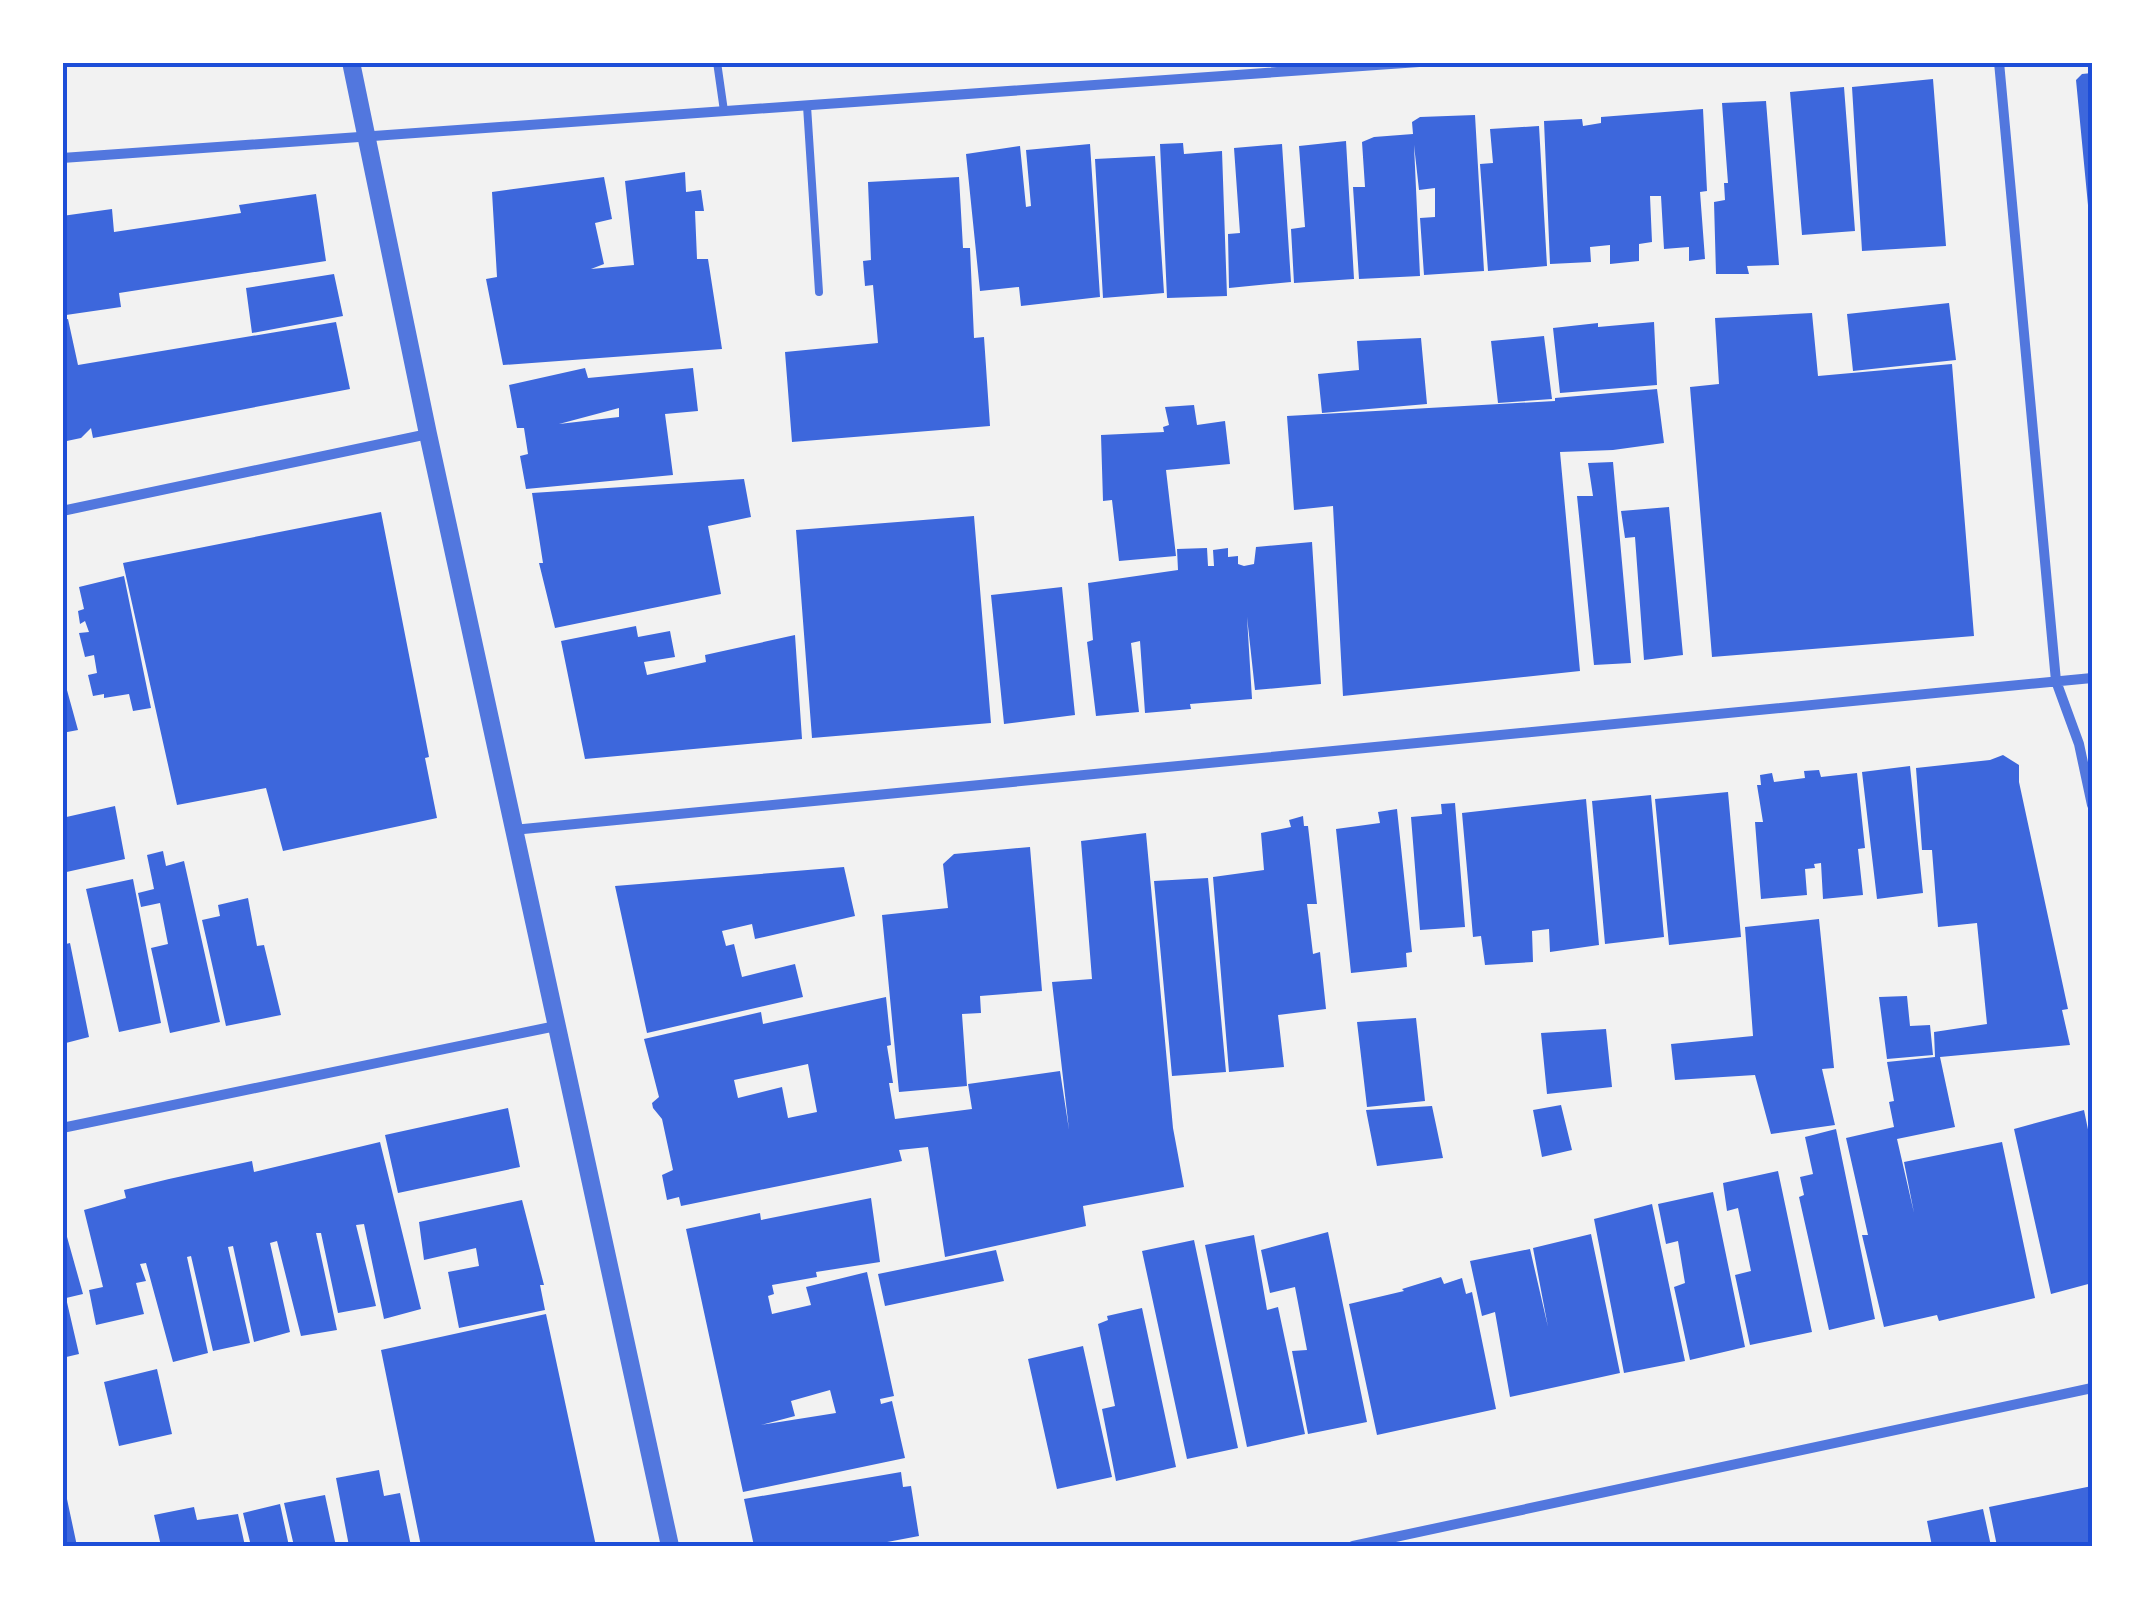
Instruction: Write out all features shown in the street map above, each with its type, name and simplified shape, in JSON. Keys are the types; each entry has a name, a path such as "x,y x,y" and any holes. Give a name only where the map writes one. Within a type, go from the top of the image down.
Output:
{"street":[{"path":"351,62 513,830 670,1546"},
{"path":"62,158 1419,62"},
{"path":"1998,62 2056,681 2079,744 2092,805"},
{"path":"62,511 428,434"},
{"path":"513,830 2092,678"},
{"path":"62,1128 556,1026"},
{"path":"1353,1546 2092,1388"}],"lane":[{"path":"717,62 724,111"},
{"path":"807,106 818,292"}],"building":[{"path":"2092,73 2090,226 2076,80 2082,74"},
{"path":"1933,79 1946,246 1862,251 1852,87"},
{"path":"1844,87 1855,231 1802,235 1790,92"},
{"path":"1766,101 1779,265 1747,266 1749,274 1716,274 1714,202 1725,200 1724,183 1728,183 1722,103"},
{"path":"1703,109 1707,191 1700,192 1705,259 1689,261 1689,247 1664,249 1661,196 1650,196 1652,242 1639,244 1639,261 1610,264 1610,245 1590,247 1591,262 1550,264 1544,121 1582,119 1583,126 1601,123 1601,117"},
{"path":"1475,115 1484,271 1424,275 1420,218 1435,217 1435,188 1419,190 1414,145 1420,276 1359,279 1353,187 1365,187 1362,142 1374,137 1413,134 1412,122 1420,117"},
{"path":"1539,126 1547,266 1488,271 1480,164 1493,163 1490,129"},
{"path":"1346,141 1354,279 1294,283 1291,229 1305,227 1299,146"},
{"path":"1183,143 1184,154 1222,151 1227,296 1167,298 1160,144"},
{"path":"1090,144 1100,297 1021,306 1019,287 980,291 966,154 1020,146 1026,207 1031,206 1026,150"},
{"path":"1282,144 1291,282 1229,288 1228,234 1240,233 1234,148"},
{"path":"1155,156 1164,293 1103,298 1095,159"},
{"path":"685,172 686,192 701,190 704,211 695,211 697,259 708,259 722,349 503,365 486,279 497,277 492,192 604,177 612,219 595,223 604,264 591,269 634,265 625,181"},
{"path":"959,177 963,248 970,248 974,338 984,337 990,426 792,442 785,352 878,343 873,285 865,286 863,261 871,260 868,182"},
{"path":"316,194 326,261 119,293 121,307 66,315 62,216 112,209 114,232 241,213 239,205"},
{"path":"334,274 343,316 252,333 246,288"},
{"path":"1949,303 1956,360 1853,371 1847,314"},
{"path":"1812,313 1818,376 1952,364 1974,636 1712,657 1690,387 1719,384 1715,318"},
{"path":"68,319 78,365 336,322 350,389 93,438 91,428 81,438 62,442 62,320"},
{"path":"1654,322 1657,385 1560,393 1553,328"},
{"path":"1544,336 1552,399 1498,403 1491,341"},
{"path":"1421,338 1427,404 1322,413 1318,374 1359,370 1357,341"},
{"path":"585,368 588,378 693,368 698,411 665,414 673,475 526,489 520,456 528,454 524,428 517,428 509,385","holes":["619,408 619,417 559,424"]},
{"path":"1657,389 1664,443 1560,452 1580,671 1343,696 1333,506 1294,510 1287,416 1555,401"},
{"path":"1194,405 1197,425 1225,421 1230,464 1166,470 1176,556 1119,561 1112,500 1103,501 1101,435 1164,432 1163,427 1169,425 1165,407"},
{"path":"1613,462 1631,663 1594,665 1577,496 1593,496 1588,463"},
{"path":"744,479 751,517 708,526 721,594 555,628 539,563 543,563 532,493"},
{"path":"1669,507 1683,655 1644,660 1635,537 1625,538 1621,511"},
{"path":"381,512 429,757 425,758 437,818 283,851 266,788 177,805 123,563"},
{"path":"974,516 991,723 812,738 796,530"},
{"path":"1312,542 1321,684 1255,690 1247,617 1252,699 1190,704 1191,709 1145,713 1140,641 1131,643 1139,712 1096,716 1087,642 1093,640 1088,583 1178,570 1177,549 1207,548 1208,566 1214,566 1213,550 1228,548 1228,557 1238,556 1238,564 1244,566 1254,564 1256,547"},
{"path":"124,576 151,708 133,711 129,694 93,696 88,675 97,673 94,655 85,657 79,633 89,632 85,621 80,624 78,611 84,609 79,587"},
{"path":"1062,587 1075,715 1004,724 991,595"},
{"path":"636,626 638,637 670,631 675,657 644,662 647,675 706,662 705,655 795,635 802,739 585,759 561,641"},
{"path":"62,672 78,730 62,733"},
{"path":"2003,755 2019,765 2019,782 2068,1009 2062,1010 2070,1045 1940,1057 1955,1127 1897,1139 1914,1213 1904,1162 2002,1142 2035,1298 1939,1321 1937,1315 1884,1327 1862,1235 1868,1235 1846,1138 1894,1127 1887,1062 1935,1057 1934,1032 1987,1024 1977,923 1938,927 1932,850 1922,850 1916,768 1990,760"},
{"path":"1910,766 1923,893 1877,899 1862,772"},
{"path":"1819,770 1821,777 1857,773 1865,848 1858,849 1863,895 1823,899 1821,863 1805,869 1807,895 1761,899 1755,822 1763,822 1757,785 1761,785 1760,775 1772,773 1774,782 1805,778 1804,771"},
{"path":"1728,792 1741,937 1669,945 1655,799"},
{"path":"1651,795 1664,937 1605,944 1592,801"},
{"path":"1586,799 1599,945 1550,952 1549,929 1532,931 1533,962 1485,965 1481,936 1473,937 1462,813"},
{"path":"1455,803 1465,927 1420,930 1411,817 1442,814 1441,804"},
{"path":"115,806 125,859 62,873 62,818"},
{"path":"1397,809 1412,952 1406,953 1407,967 1351,973 1336,829 1380,823 1378,812"},
{"path":"1303,816 1304,826 1308,826 1317,904 1307,904 1313,954 1320,952 1326,1009 1278,1015 1284,1067 1229,1072 1213,877 1264,870 1261,833 1291,827 1289,820"},
{"path":"1146,833 1173,1128 1184,1187 1083,1206 1086,1226 945,1257 928,1147 899,1150 902,1161 681,1206 679,1197 667,1200 662,1175 673,1170 662,1119 653,1108 652,1103 659,1097 644,1039 761,1012 763,1024 886,997 893,1083 889,1083 895,1119 972,1109 968,1084 1060,1071 1069,1130 1052,982 1092,979 1081,841","holes":["808,1064 817,1112 788,1118 782,1087 738,1098 734,1080"]},
{"path":"1030,847 1042,991 980,996 981,1013 962,1014 967,1086 899,1092 882,915 948,908 943,864 954,854"},
{"path":"163,851 166,866 184,861 220,1022 170,1033 151,948 168,944 160,903 141,907 138,893 154,889 147,855"},
{"path":"844,867 855,916 755,939 752,924 722,931 726,946 734,944 742,977 795,964 803,997 647,1033 615,886"},
{"path":"1208,878 1226,1072 1172,1076 1154,881"},
{"path":"133,879 161,1023 119,1032 86,889"},
{"path":"248,898 257,946 264,945 281,1015 226,1026 202,920 220,916 218,905"},
{"path":"1819,919 1834,1068 1822,1069 1835,1125 1771,1134 1755,1075 1675,1080 1671,1044 1753,1036 1745,927"},
{"path":"70,943 89,1037 62,1044 62,945"},
{"path":"1907,996 1910,1026 1930,1025 1933,1055 1887,1059 1879,997"},
{"path":"1416,1018 1425,1101 1367,1107 1357,1022"},
{"path":"1606,1029 1612,1087 1547,1094 1541,1033"},
{"path":"1561,1105 1572,1150 1542,1157 1533,1110"},
{"path":"1432,1106 1443,1158 1377,1166 1366,1110"},
{"path":"508,1108 520,1167 398,1193 385,1135"},
{"path":"2084,1110 2092,1149 2092,1283 2051,1294 2014,1129"},
{"path":"1836,1129 1875,1319 1829,1330 1799,1197 1804,1195 1800,1177 1813,1174 1805,1137"},
{"path":"380,1142 421,1309 384,1319 364,1224 356,1225 376,1306 338,1313 321,1233 316,1233 337,1330 301,1336 277,1241 270,1243 290,1332 254,1342 233,1246 228,1247 250,1343 213,1351 191,1256 187,1257 208,1353 173,1362 146,1263 140,1264 146,1281 136,1283 144,1314 96,1325 89,1290 103,1287 84,1210 126,1198 124,1190 169,1179 252,1161 254,1172"},
{"path":"1778,1171 1812,1332 1750,1345 1735,1275 1751,1271 1738,1208 1727,1211 1723,1183"},
{"path":"1713,1192 1745,1347 1690,1360 1674,1287 1685,1283 1678,1241 1666,1244 1658,1204"},
{"path":"871,1198 880,1262 816,1272 817,1277 772,1285 774,1294 768,1296 772,1314 811,1305 806,1287 867,1272 894,1396 880,1399 881,1404 892,1401 905,1458 743,1492 686,1229 760,1213 761,1220","holes":["830,1390 836,1413 761,1425 795,1416 791,1401"]},
{"path":"522,1200 544,1285 540,1285 545,1310 459,1328 448,1272 479,1266 476,1248 424,1260 419,1222"},
{"path":"1652,1204 1685,1361 1624,1373 1594,1219"},
{"path":"62,1219 83,1294 66,1298 79,1354 62,1358"},
{"path":"1328,1232 1367,1422 1308,1434 1292,1351 1307,1350 1295,1287 1270,1293 1261,1250"},
{"path":"1591,1234 1620,1373 1510,1397 1495,1312 1482,1316 1470,1261 1530,1249 1548,1327 1533,1248"},
{"path":"1254,1235 1267,1310 1278,1307 1305,1434 1247,1447 1205,1245"},
{"path":"1194,1240 1238,1448 1187,1459 1142,1251"},
{"path":"996,1250 1004,1281 885,1306 878,1274"},
{"path":"1441,1277 1444,1284 1462,1278 1466,1294 1472,1292 1496,1409 1377,1435 1349,1304 1404,1291"},
{"path":"1142,1308 1176,1467 1116,1481 1102,1409 1115,1406 1098,1324 1108,1320 1107,1316"},
{"path":"546,1314 596,1546 421,1546 381,1350"},
{"path":"1083,1346 1112,1477 1057,1489 1028,1359"},
{"path":"157,1369 172,1434 119,1446 104,1382"},
{"path":"379,1470 384,1496 400,1493 411,1546 349,1546 336,1478"},
{"path":"901,1472 903,1487 911,1486 919,1536 866,1546 754,1546 744,1499"},
{"path":"64,1485 77,1546 62,1546"},
{"path":"2092,1486 2092,1546 1997,1546 1989,1507"},
{"path":"325,1495 336,1546 294,1546 284,1503"},
{"path":"280,1504 289,1546 251,1546 243,1513"},
{"path":"194,1507 197,1520 238,1514 245,1546 161,1546 154,1515"},
{"path":"1983,1509 1991,1546 1932,1546 1927,1521"}]}
